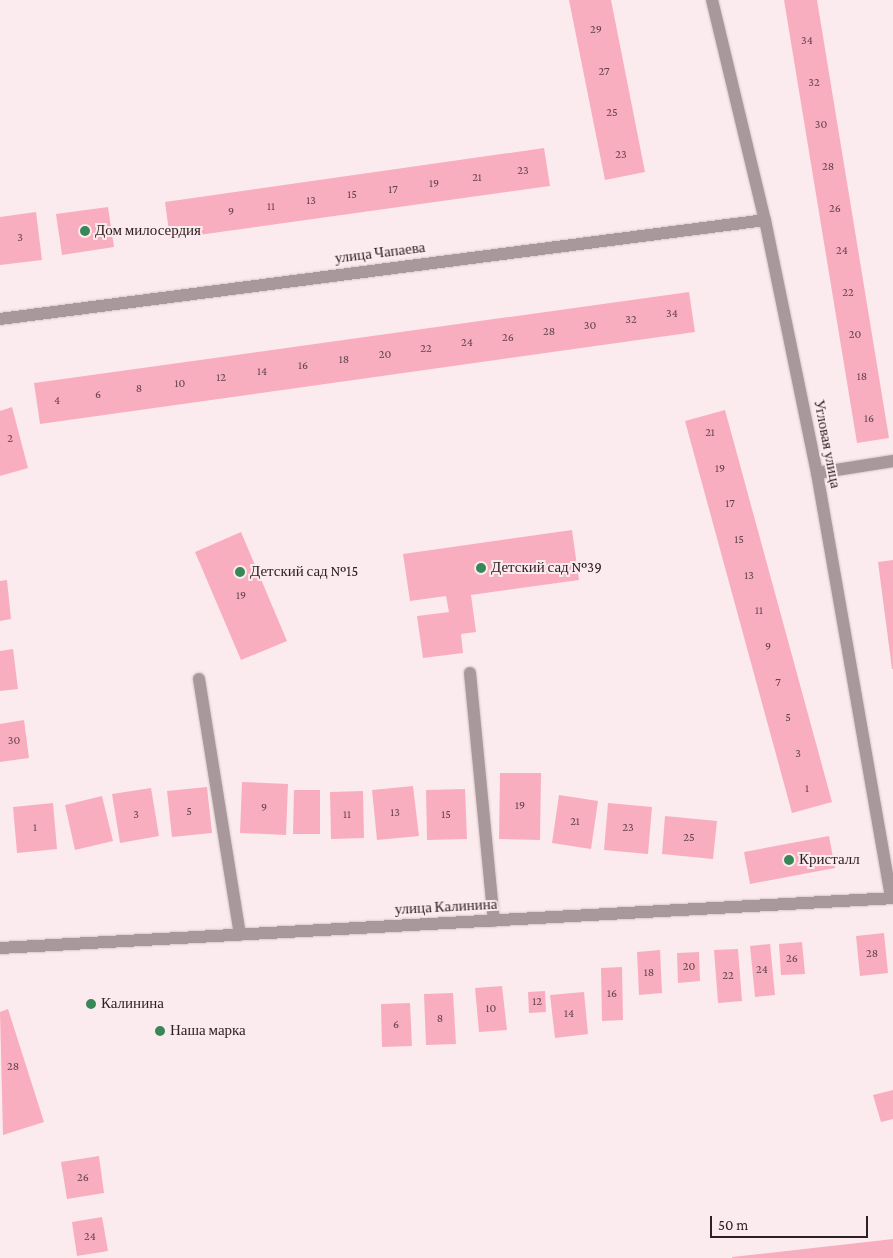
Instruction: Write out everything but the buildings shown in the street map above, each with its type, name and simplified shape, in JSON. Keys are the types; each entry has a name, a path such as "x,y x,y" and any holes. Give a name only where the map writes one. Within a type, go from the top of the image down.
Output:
{"street":[{"name":"Угловая улица","path":"712,0 764,220 817,473 892,898"},
{"name":"улица Чапаева","path":"0,319 764,220"},
{"path":"817,473 893,461"},
{"path":"470,673 494,921"},
{"path":"200,679 240,935"},
{"name":"улица Калинина","path":"0,948 892,898"}],"place":[{"name":"Дом милосердия","path":"85,231"},
{"name":"Детский сад №39","path":"481,568"},
{"name":"Детский сад №15","path":"240,572"},
{"name":"Кристалл","path":"789,860"},
{"name":"Калинина","path":"91,1004"},
{"name":"Наша марка","path":"160,1031"}]}
